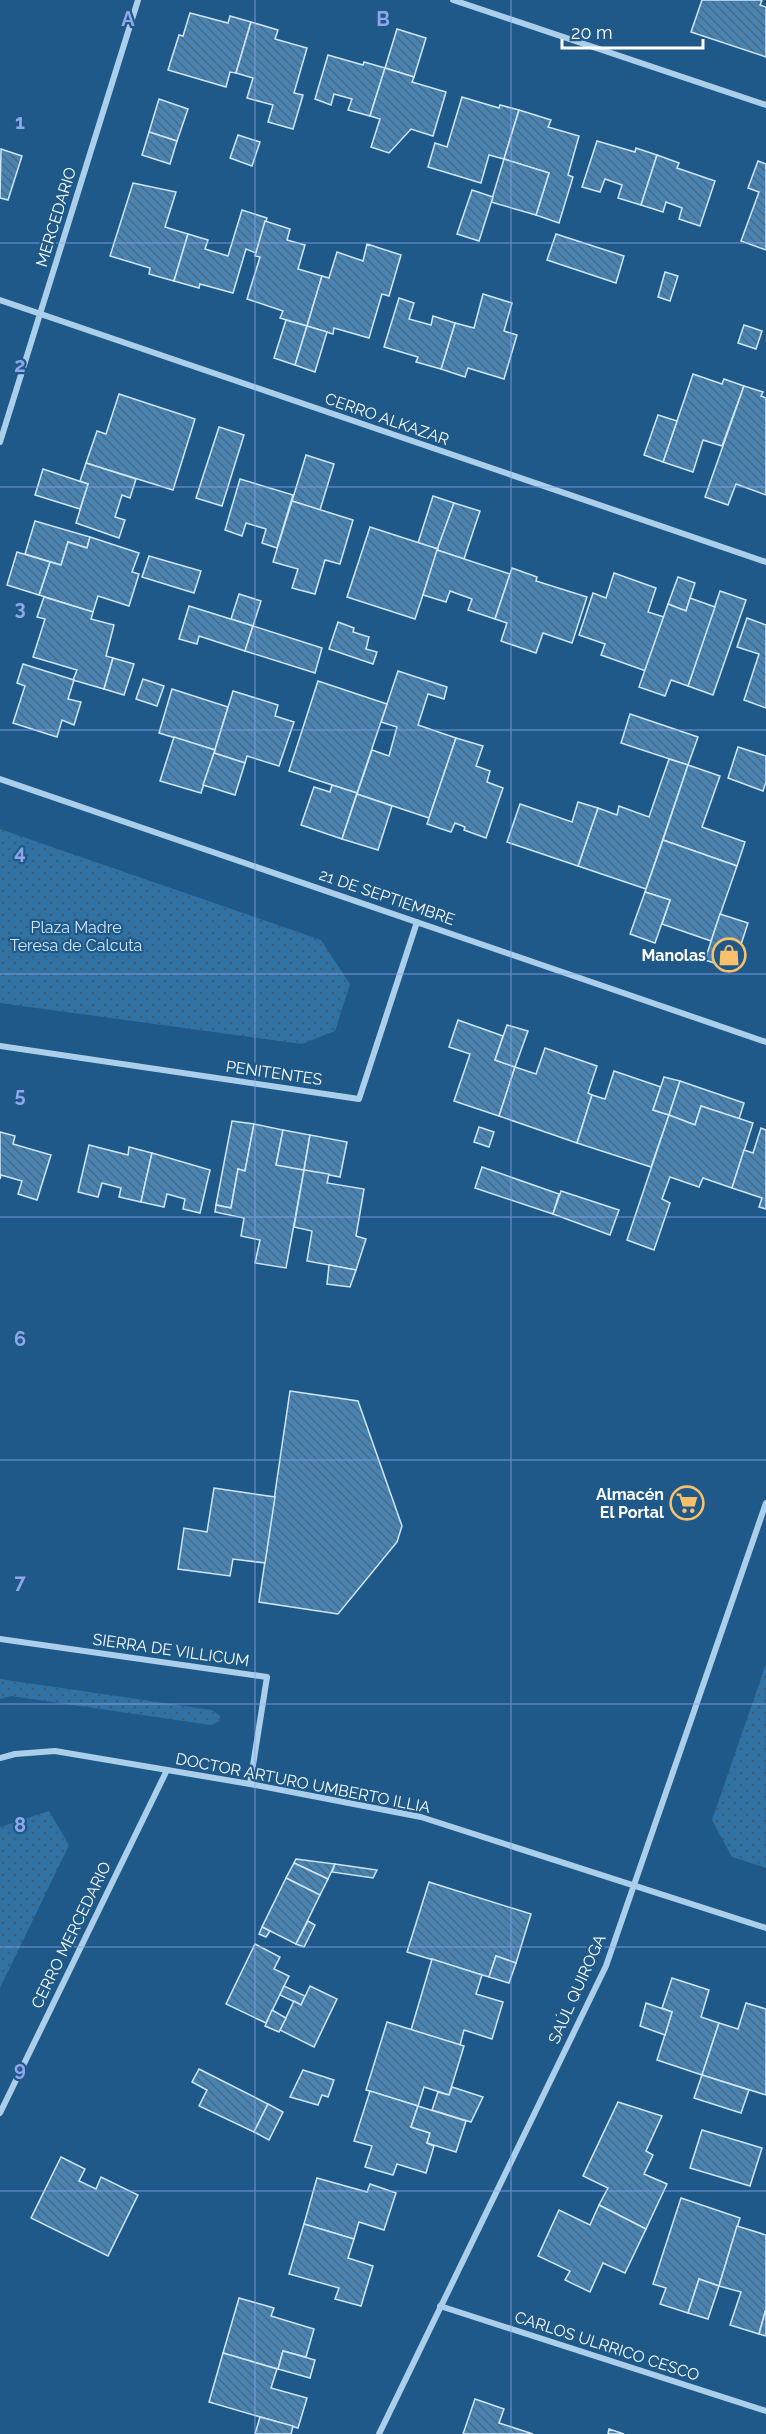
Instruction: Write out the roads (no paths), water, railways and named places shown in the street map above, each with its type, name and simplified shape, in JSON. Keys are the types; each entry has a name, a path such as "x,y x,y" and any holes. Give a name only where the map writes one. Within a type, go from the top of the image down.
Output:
{"street":[{"name":"MERCEDARIO","path":"0,442 138,0"},
{"path":"453,0 766,105"},
{"name":"CERRO ALKAZAR","path":"0,300 766,562"},
{"name":"21 DE SEPTIEMBRE","path":"0,779 766,1042"},
{"name":"PENITENTES","path":"0,1046 359,1099 417,922"},
{"name":"SAÚL QUIROGA","path":"379,2434 606,1966 763,1521 766,1503"},
{"name":"SIERRA DE VILLICUM","path":"0,1639 267,1677 250,1784"},
{"name":"DOCTOR ARTURO UMBERTO ILLIA","path":"0,1758 15,1754 55,1751 250,1784 421,1817 766,1928"},
{"name":"CERRO MERCEDARIO","path":"0,2113 167,1770"},
{"name":"CARLOS ULRRICO CESCO","path":"440,2306 766,2411"}],"place":[{"name":"Manolas","path":"729,955"},
{"name":"Almacén El Portal","path":"687,1503"}],"park label":[{"name":"Plaza Madre Teresa de Calcuta","path":"76,936"}]}
